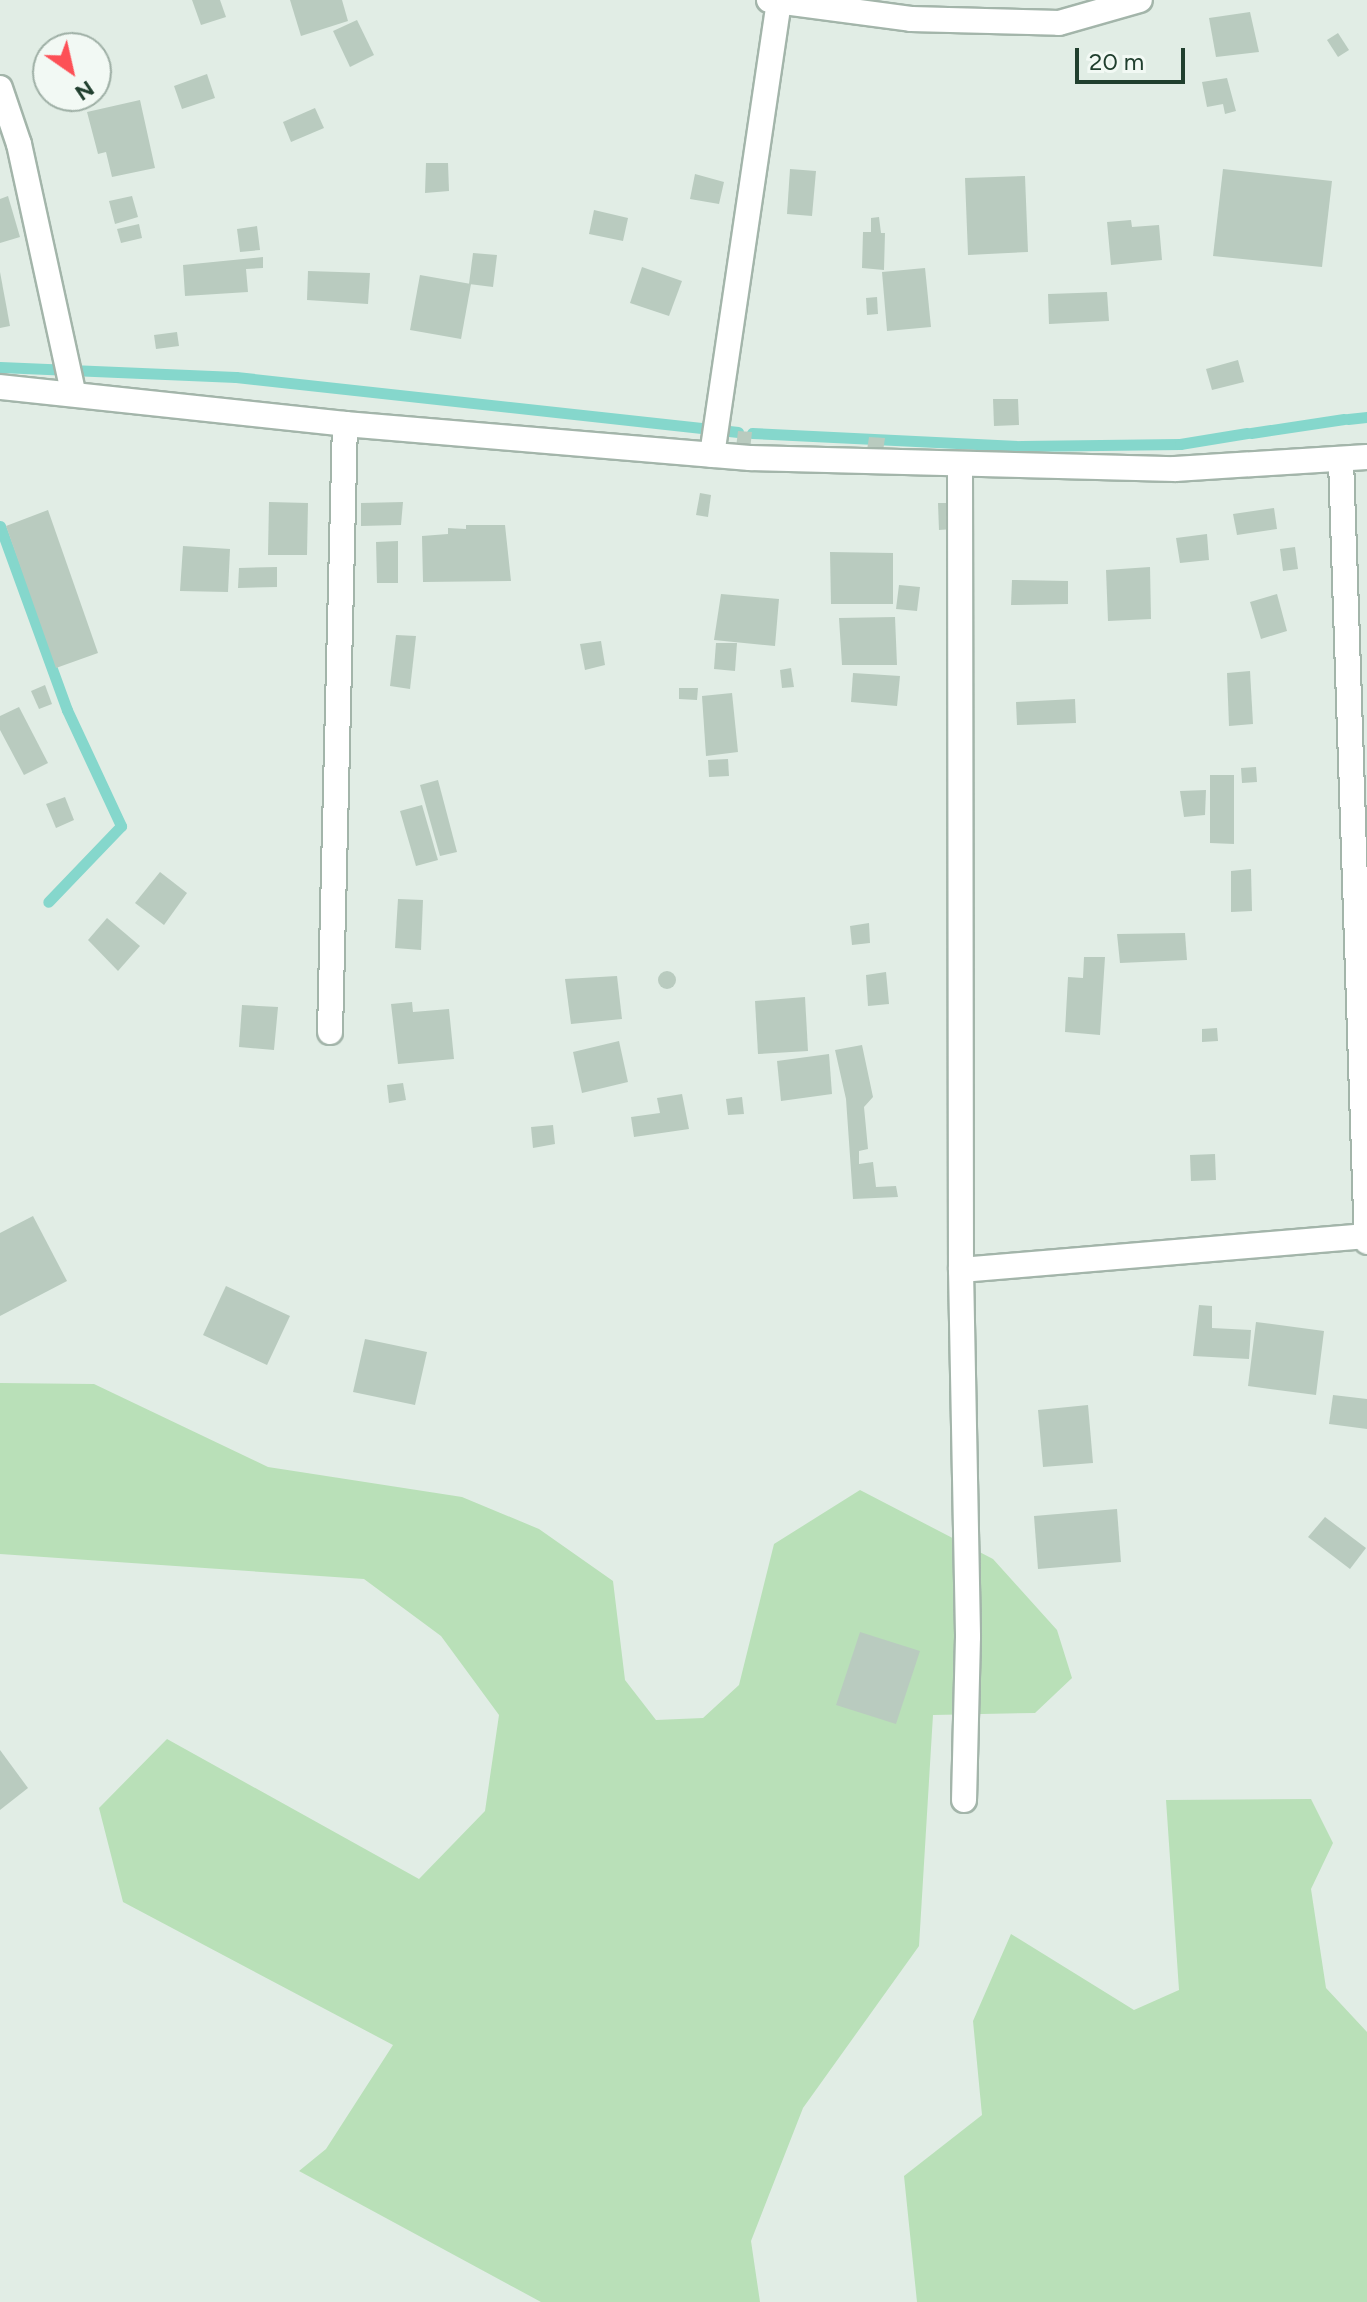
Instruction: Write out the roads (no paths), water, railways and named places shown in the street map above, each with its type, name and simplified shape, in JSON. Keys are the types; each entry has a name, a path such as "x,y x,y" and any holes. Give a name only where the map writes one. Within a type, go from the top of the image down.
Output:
{"street":[{"path":"712,455 775,1 911,19 1059,23 1140,0"},
{"path":"0,88 19,144 73,392"},
{"path":"0,387 73,392 345,424 712,455 960,465 1175,469 1367,457"},
{"path":"330,1032 345,424"},
{"path":"961,1270 1367,1238 1341,460"},
{"path":"960,465 961,1270 968,1637 964,1800"}],"waterway":[{"path":"0,367 236,377 738,432"},
{"path":"1348,419 1367,417"},
{"path":"1251,433 1344,419"},
{"path":"752,433 1021,446 1180,444 1247,433"},
{"path":"0,526 67,710 121,826 48,902"}]}
